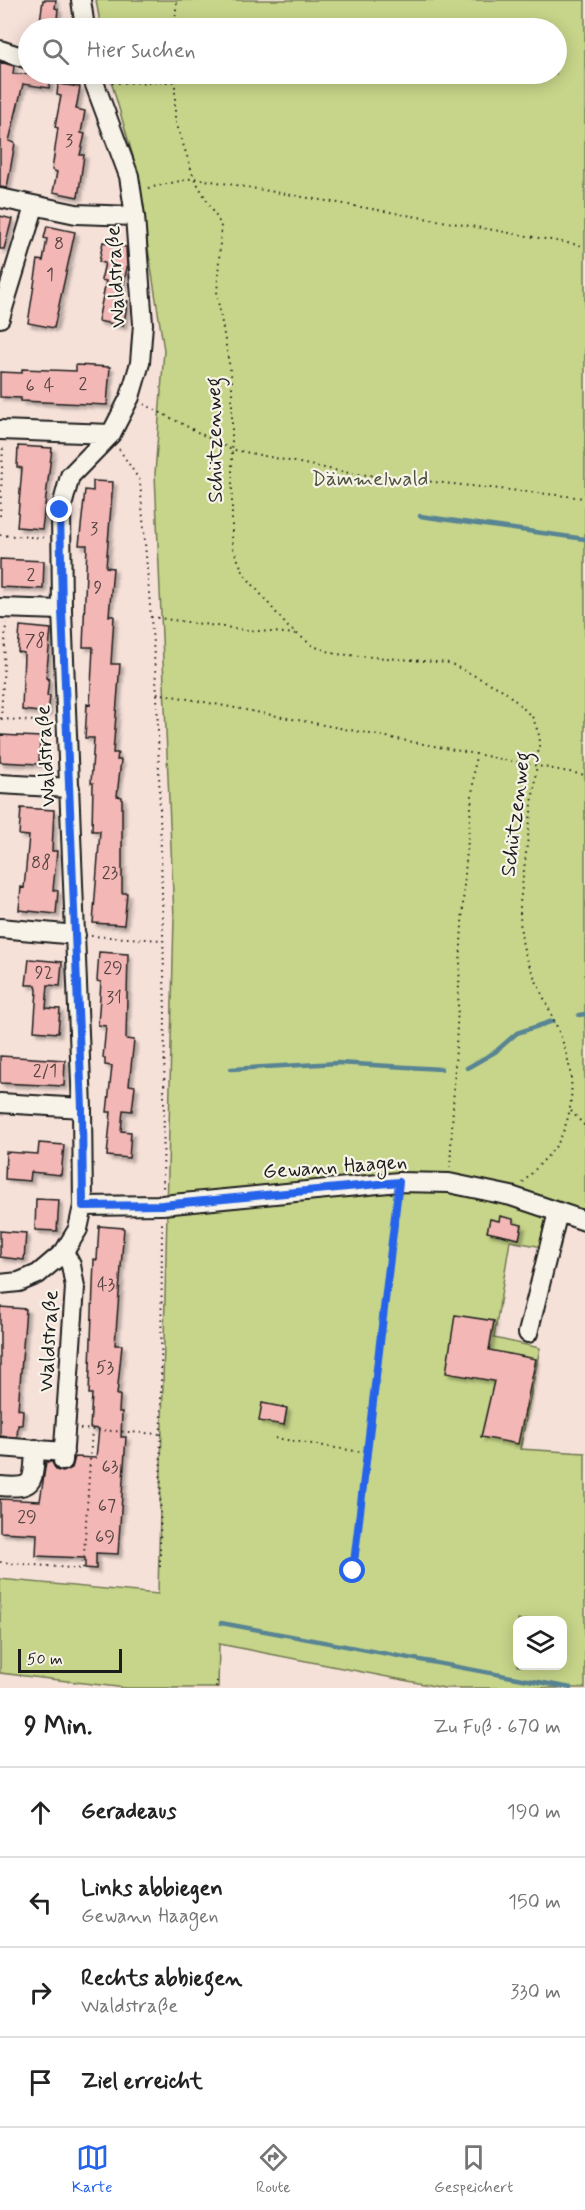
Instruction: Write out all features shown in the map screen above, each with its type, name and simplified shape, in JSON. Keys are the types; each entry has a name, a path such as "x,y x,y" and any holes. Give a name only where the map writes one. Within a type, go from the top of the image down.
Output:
{"street":[{"path":"81,0 84,18"},
{"path":"0,50 18,56"},
{"name":"Waldstraße","path":"35,1449 63,1457 75,1287 71,1265 64,1252 78,1229 83,1206 82,1108 60,510 70,476 111,434 130,397 140,363 143,324 135,216 129,176 92,84"},
{"path":"0,198 34,207 76,214 135,216"},
{"path":"0,318 34,207"},
{"path":"2,431 111,434"},
{"path":"3,608 62,610"},
{"path":"0,784 70,788"},
{"path":"0,928 76,935"},
{"path":"0,1103 82,1108"},
{"name":"Gewann Haagen","path":"83,1206 162,1205 399,1182 449,1183 511,1196 585,1221"},
{"path":"528,1333 558,1212"},
{"path":"0,1284 19,1282 38,1274 64,1252"},
{"path":"0,1447 35,1449 33,1479 30,1485 22,1488 0,1486"}],"path":[{"path":"175,18 177,0"},
{"name":"Schützenweg","path":"175,84 175,119 194,178 221,225 217,295 232,380 230,449 232,546 250,582 288,627 313,646 336,654 449,663 503,690 533,718 540,738 539,765 520,903 520,930 526,955 560,1025 572,1058 576,1086 571,1111 557,1145 511,1196"},
{"path":"132,196 153,186 194,178 585,246"},
{"path":"130,397 230,449 349,473 585,498"},
{"path":"0,516 2,431"},
{"path":"111,434 140,481 157,693 165,1013 160,1567"},
{"path":"0,535 60,539"},
{"path":"3,608 0,719 67,722"},
{"path":"151,617 246,630 297,634"},
{"path":"157,693 476,752 585,775"},
{"path":"449,1183 464,884 476,752"},
{"path":"76,935 163,940"},
{"path":"571,1111 585,1126"},
{"path":"353,1571 399,1182"},
{"path":"66,1428 161,1434"},
{"path":"0,1562 83,1569 92,1430"},
{"path":"275,1438 367,1453"},
{"path":"216,1688 217,1681"}],"green space":[{"name":"Dämmelwald","path":"96,0 585,0 585,1216 566,1208 560,1250 510,1241 494,1338 540,1348 520,1449 585,1453 585,1688 444,1688 219,1644 218,1688 126,1688 0,1673 0,1579 158,1594 174,917 155,474 164,350 134,160 112,84 567,84 567,18 99,18"}],"building":[{"path":"43,0 56,0 57,18 40,18"},
{"path":"0,62 14,66 13,74 18,74 18,84 23,84 9,141 15,143 7,188 0,187"},
{"path":"23,84 50,84 49,88"},
{"path":"58,84 80,87 76,109 85,111 81,133 85,134 80,155 84,155 78,197 53,192 57,172 52,170 58,128 55,127 61,96 57,95"},
{"path":"0,216 12,219 4,249 0,249"},
{"path":"47,226 75,232 54,328 28,323 38,260 43,261"},
{"path":"103,242 126,247 127,268 120,299 128,301 123,326 98,321 106,281 101,280 105,263 99,262"},
{"path":"76,365 110,367 107,405 21,401 21,398 0,397 0,372 22,373 22,369 76,371"},
{"path":"18,446 52,448 42,529 17,527 22,468 17,467"},
{"path":"93,481 113,482 106,567 113,568 109,616 114,616 111,664 120,664 113,753 118,753 117,760 121,760 117,796 122,797 122,893 127,893 124,925 93,923 100,831 92,831 93,783 91,783 94,738 85,738 87,704 90,705 93,647 83,647 87,545 79,545 85,490 93,491"},
{"path":"0,559 44,561 43,589 0,587"},
{"path":"20,626 51,629 46,678 49,679 47,696 50,696 48,713 22,710 24,653 18,652"},
{"path":"0,735 40,737 39,764 0,762"},
{"path":"21,808 54,810 52,851 57,851 53,890 58,891 56,914 19,910 21,887 24,888 29,836 19,835"},
{"path":"99,952 128,954 126,1039 134,1040 129,1085 135,1086 132,1111 123,1110 121,1131 131,1132 129,1158 107,1156 111,1112 107,1112 112,1066 105,1065 105,1058 103,1058 106,1026 98,1025 101,982 97,981"},
{"path":"29,959 62,962 60,986 48,985 46,1008 60,1009 58,1033 34,1031 37,990 36,985 26,985"},
{"path":"0,1056 65,1060 64,1086 0,1083"},
{"path":"39,1143 64,1145 61,1175 31,1172 30,1181 5,1179 6,1152 38,1154"},
{"path":"36,1199 59,1200 57,1231 35,1230"},
{"path":"500,1216 513,1219 513,1223 522,1225 519,1239 487,1232 490,1219 499,1221"},
{"path":"99,1226 124,1228 115,1345 122,1345 117,1395 120,1395 119,1412 122,1412 121,1437 126,1437 118,1554 96,1553 96,1569 85,1568 85,1558 36,1556 37,1534 0,1532 0,1499 40,1501 46,1462 52,1462 56,1470 63,1472 72,1468 75,1457 96,1458 99,1429 90,1428 92,1394 89,1394 94,1259 97,1260"},
{"path":"0,1231 26,1233 24,1260 0,1257"},
{"path":"0,1307 26,1309 18,1409 23,1410 22,1425 18,1425 17,1437 0,1436"},
{"path":"455,1315 494,1321 489,1350 536,1359 518,1444 481,1437 494,1381 446,1373"},
{"path":"262,1403 287,1408 284,1425 259,1421"}],"waterway":[{"path":"420,516 585,539"},
{"path":"579,1015 585,1014"},
{"path":"467,1068 495,1052 517,1033 553,1021"},
{"path":"231,1069 338,1063 441,1069"},
{"path":"221,1623 571,1688"}],"route":[{"path":"60,510 82,1108 83,1206 162,1205 399,1182 353,1571"}]}
